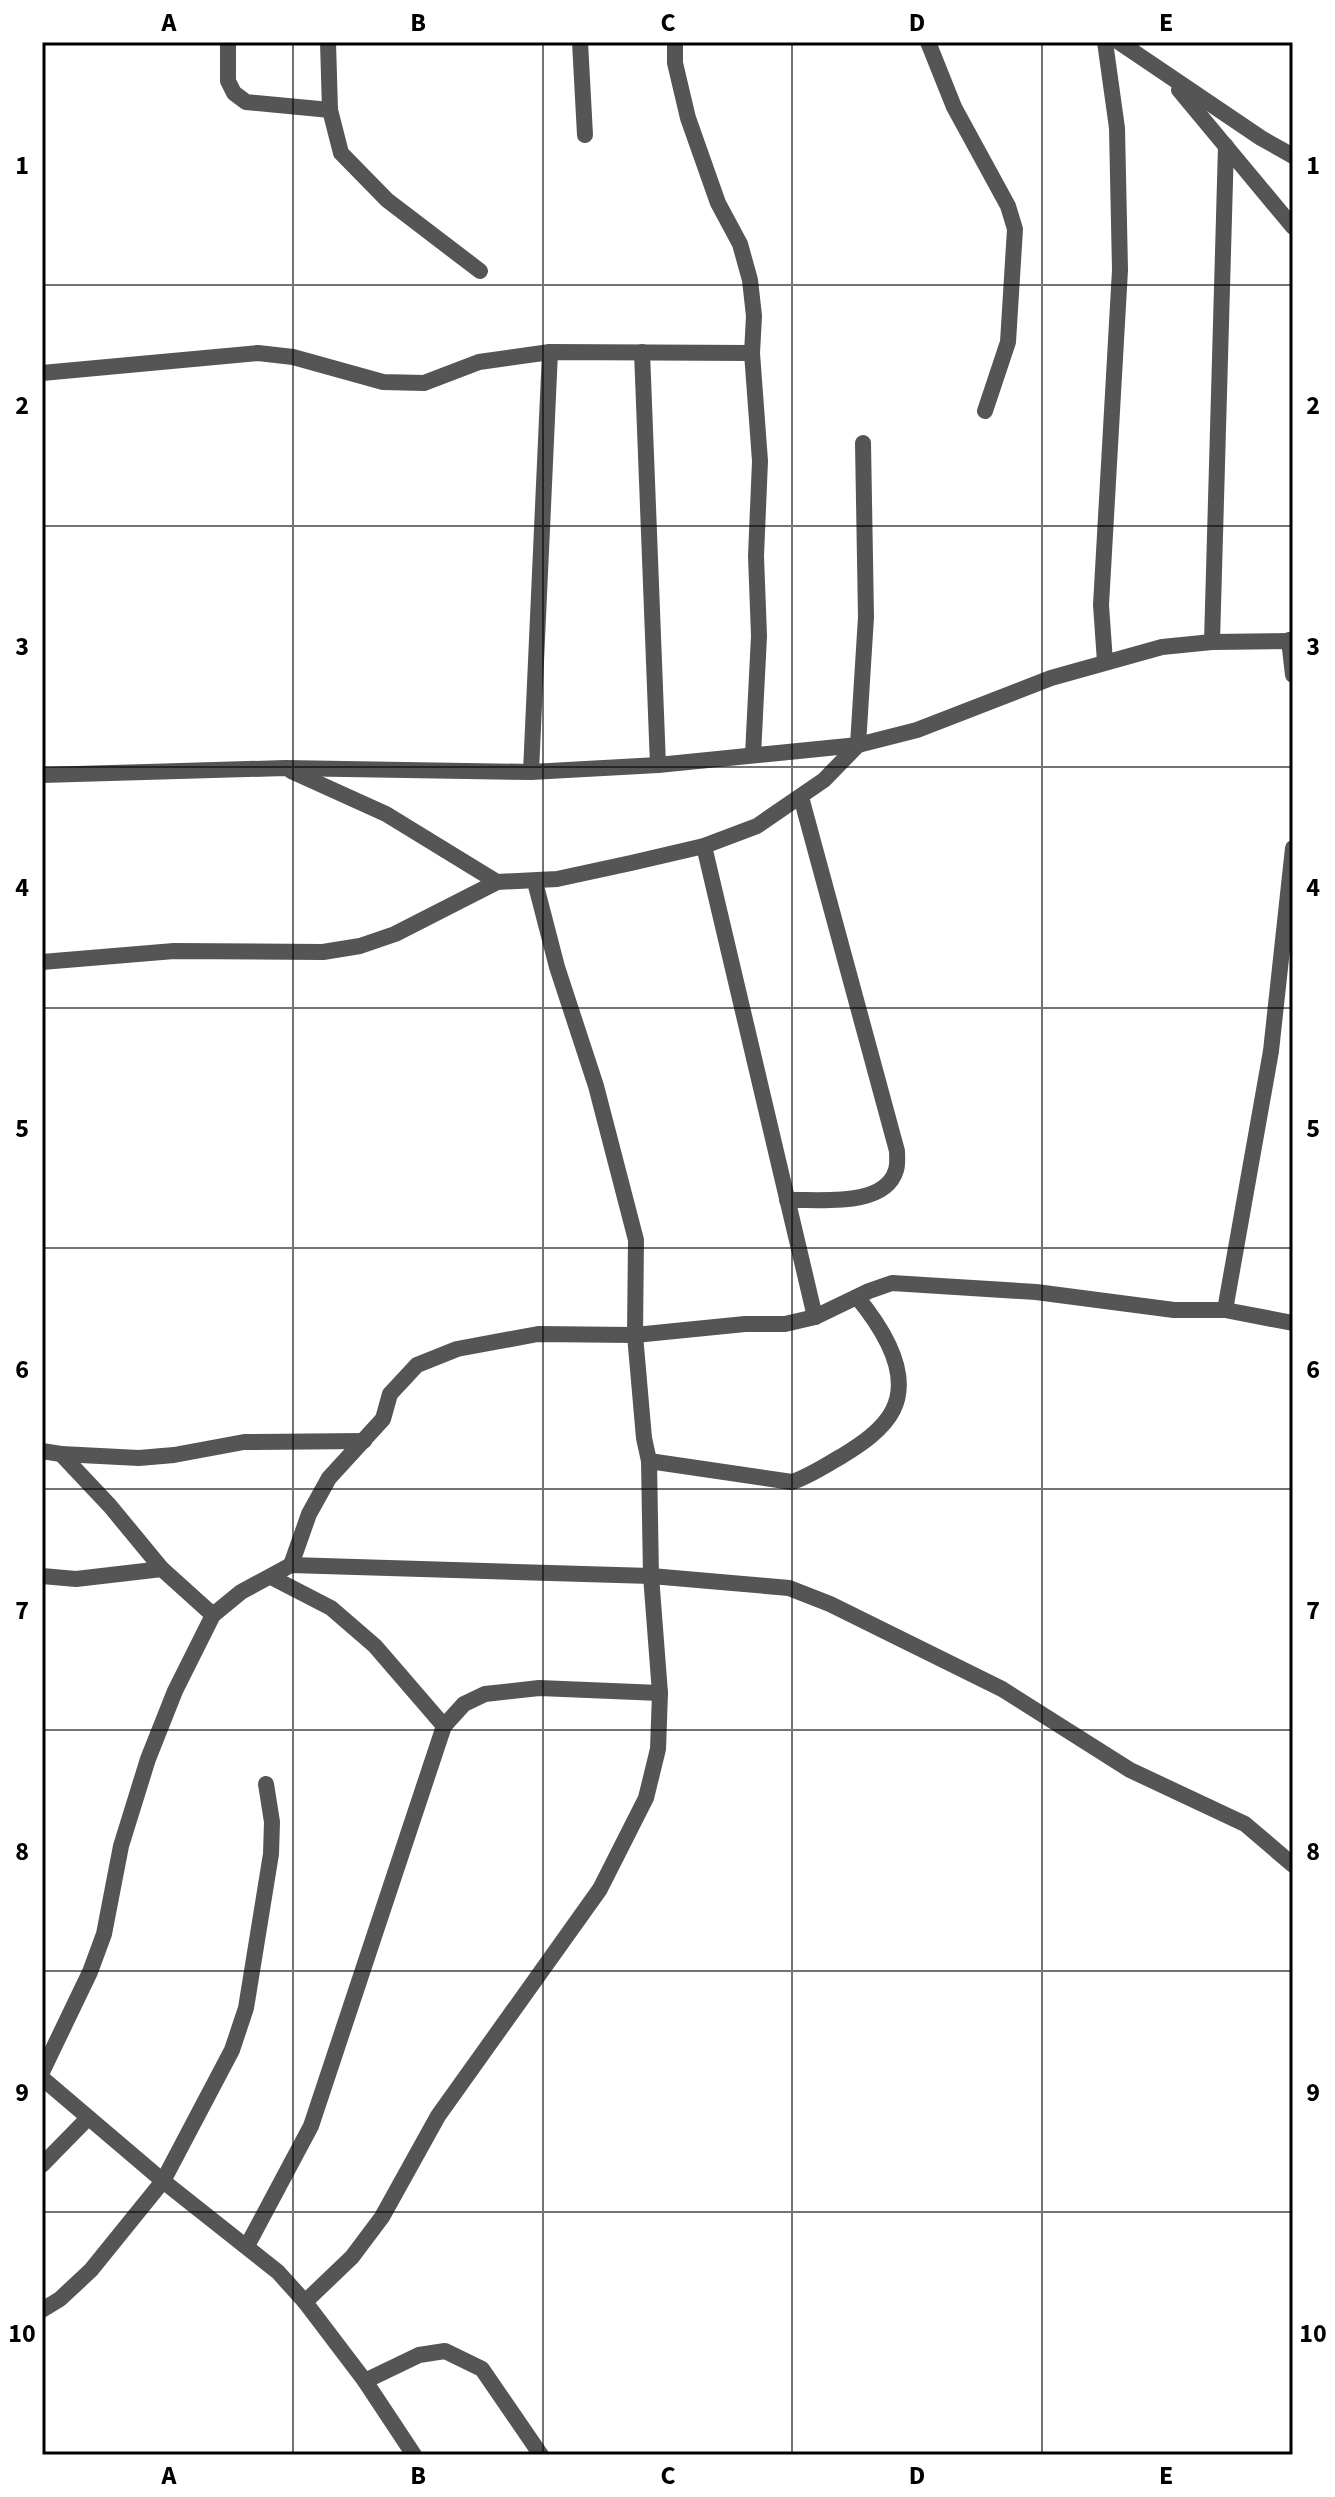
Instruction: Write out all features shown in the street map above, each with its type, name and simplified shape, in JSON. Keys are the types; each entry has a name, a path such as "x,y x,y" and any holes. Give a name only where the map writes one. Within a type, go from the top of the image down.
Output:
{"street":[{"path":"228,42 228,81 234,93 246,102 330,110"},
{"path":"328,42 330,110 341,153 387,200 480,271"},
{"path":"580,42 585,135"},
{"path":"675,42 675,63 688,118 718,203 740,244 750,280 754,316 752,353 760,461 756,556 759,636 753,755"},
{"path":"928,42 954,107 1008,206 1015,229 1008,342 985,411"},
{"path":"1105,42 1117,128 1120,270 1101,605 1105,662"},
{"path":"1119,42 1293,156"},
{"path":"1162,69 1293,227"},
{"path":"1212,642 1226,146"},
{"path":"42,373 258,353 293,357 383,382 424,383 479,362 550,352 752,353"},
{"path":"531,772 550,352"},
{"path":"642,352 658,765"},
{"path":"42,962 174,951 323,952 360,946 395,934 497,882 535,882 617,867 704,846 757,826 824,780 858,745 866,617 863,443"},
{"path":"42,775 285,768 531,772 658,765 858,745 917,730 1051,678 1105,662 1162,647 1212,642 1291,641 1293,675"},
{"path":"285,768 386,814 497,882"},
{"path":"787,1200 866,1197 885,1188 896,1171 897,1151 801,797"},
{"path":"704,846 815,1317"},
{"path":"1225,1310 1271,1051 1293,848"},
{"path":"305,2302 352,2257 382,2217 438,2116 600,1889 646,1798 658,1749 660,1693 651,1576 649,1461 644,1438 635,1335 636,1240 596,1086 557,967 535,882"},
{"path":"291,1565 309,1514 329,1478 383,1419 390,1394 417,1365 457,1349 538,1334 635,1335 745,1324 785,1324 815,1317 892,1283 1036,1292 1174,1310 1225,1310 1293,1323"},
{"path":"649,1461 792,1482 806,1478 856,1448 884,1424 894,1409 899,1381 878,1323 857,1297"},
{"path":"42,1451 139,1458 244,1442 364,1441"},
{"path":"61,1454 110,1506 162,1569 213,1615"},
{"path":"414,2455 365,2381 278,2272 163,2181 42,2075 90,1972 104,1934 121,1846 148,1759 175,1691 213,1615 241,1592 291,1565 651,1576 789,1588 830,1604 1002,1689 1130,1770 1245,1824 1293,1865"},
{"path":"44,1580 162,1569"},
{"path":"271,1577 331,1608 375,1646 444,1726"},
{"path":"247,2246 311,2126 444,1726 464,1704 485,1694 539,1688 660,1693"},
{"path":"42,2310 60,2299 91,2270 163,2181 232,2050 246,2008 271,1854 272,1822 266,1784"},
{"path":"42,2165 88,2118"},
{"path":"365,2381 419,2355 445,2351 482,2369 541,2455"}]}
